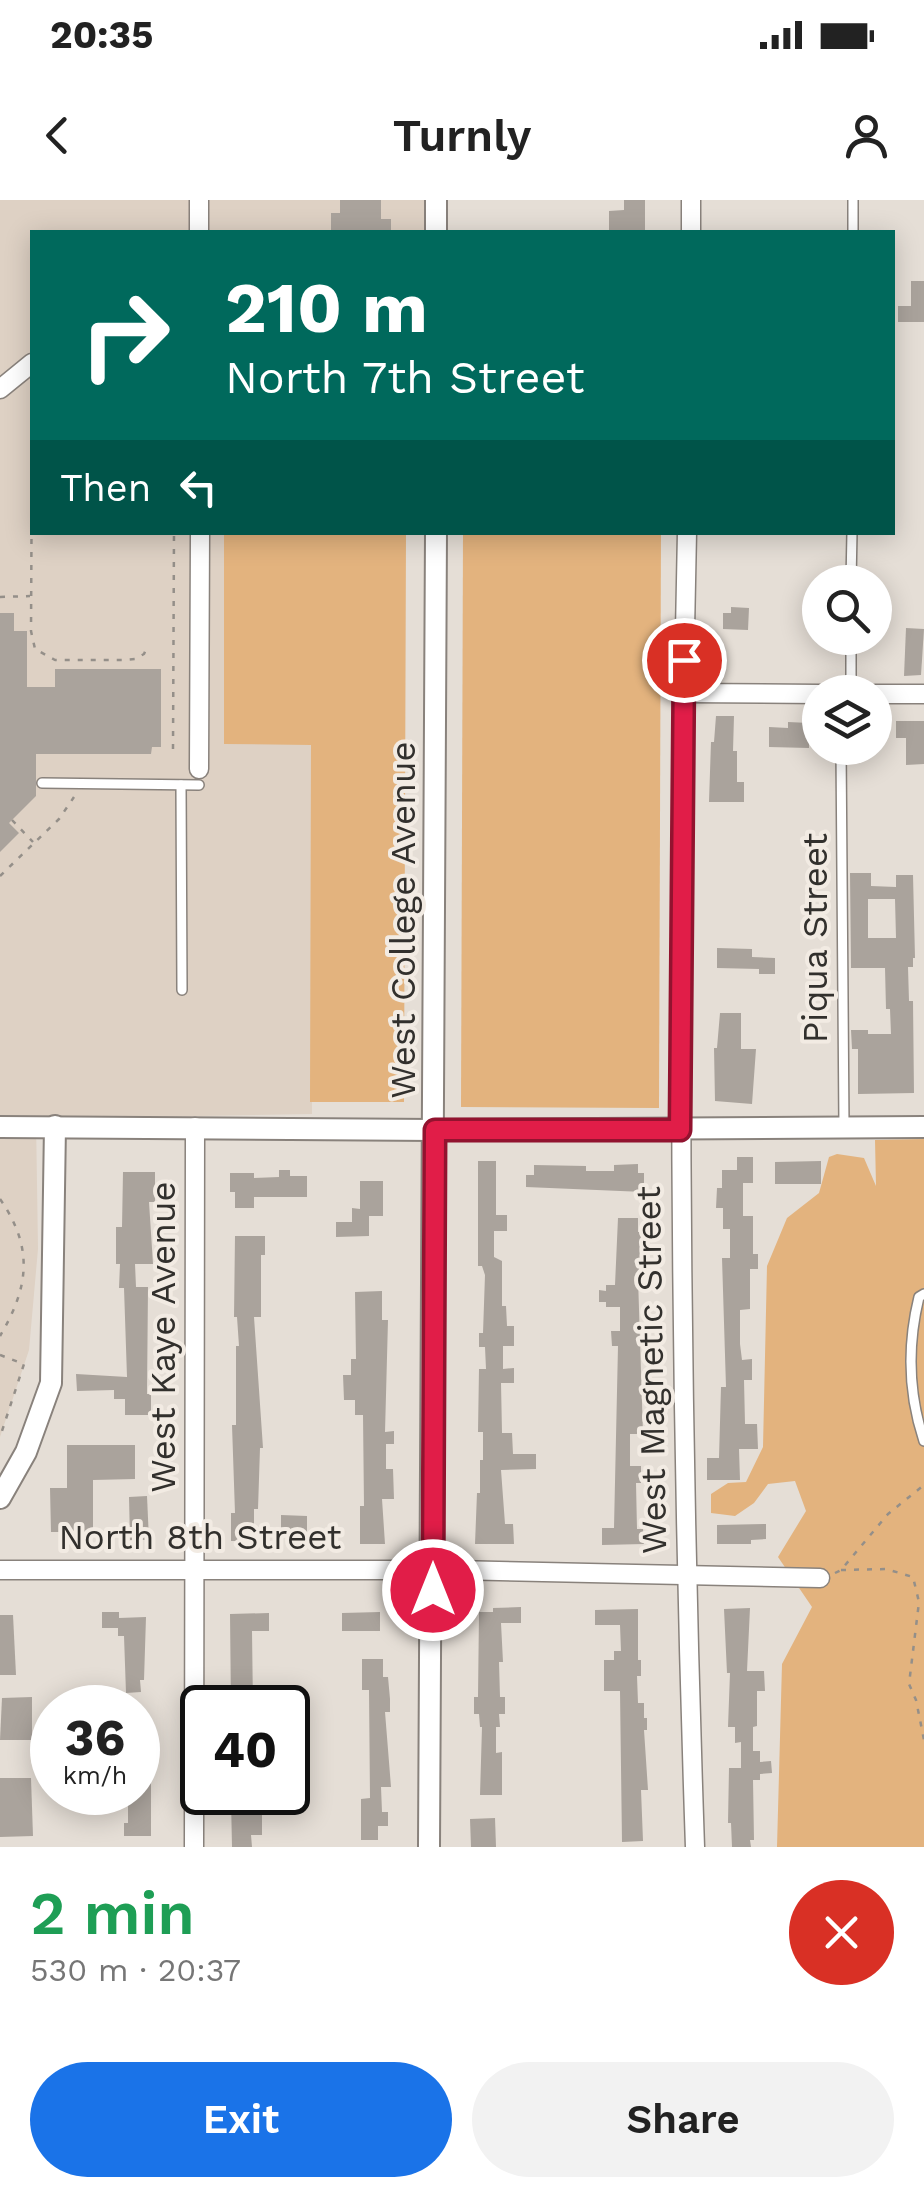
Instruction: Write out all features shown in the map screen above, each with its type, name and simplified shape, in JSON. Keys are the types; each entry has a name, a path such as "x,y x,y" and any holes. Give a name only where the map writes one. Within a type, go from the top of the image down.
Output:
{"street":[{"path":"199,200 200,230"},
{"path":"436,200 436,230"},
{"path":"691,200 692,230"},
{"path":"0,389 30,365"},
{"path":"199,777 200,535"},
{"name":"West College Avenue","path":"430,1847 436,535"},
{"name":"West Magnetic Street","path":"687,535 680,1130 686,1575 695,1847"},
{"path":"684,692 802,694"},
{"path":"892,694 924,694"},
{"path":"0,1498 26,1452 51,1383 55,1126"},
{"path":"0,1127 924,1127"},
{"name":"West Kaye Avenue","path":"194,1847 195,1127"},
{"name":"North 8th Street","path":"0,1570 433,1570 820,1578"}],"lane":[{"path":"852,230 853,200"},
{"path":"851,565 852,535"},
{"name":"Piqua Street","path":"841,765 844,1129"},
{"path":"42,783 181,785 199,777"},
{"path":"181,785 182,990"},
{"path":"924,1294 919,1297 911,1330 910,1380 914,1413 924,1441"}],"path":[{"path":"31,535 32,640 36,650 48,658 135,659 144,654 148,645"},
{"path":"173,750 174,535"},
{"path":"0,597 31,596"},
{"path":"0,876 79,793"},
{"path":"12,820 34,843"},
{"path":"0,1200 20,1238 24,1276 19,1300 0,1336"},
{"path":"0,1355 24,1364 0,1436"},
{"path":"842,1570 888,1514 924,1484"},
{"path":"820,1578 842,1570 886,1569 913,1576 919,1602 909,1684 924,1740"},
{"path":"916,1700 924,1697"}],"shaded area":[{"path":"0,200 430,200 431,230 30,230 30,535 224,535 224,743 311,744 312,1114 36,1119 38,1249 29,1350 0,1437"},
{"path":"224,535 406,535 404,1102 310,1102 311,745 224,744"},
{"path":"463,535 661,535 659,1108 461,1107"},
{"path":"924,1139 924,1847 777,1847 782,1664 812,1607 778,1557 806,1511 795,1481 768,1484 754,1503 735,1516 711,1513 711,1494 728,1483 746,1482 763,1447 767,1266 787,1218 819,1193 829,1157 837,1154 864,1158 876,1186 875,1140"}],"building":[{"path":"340,200 381,200 381,219 391,219 391,230 331,230 331,213 340,213"},
{"path":"624,200 645,200 645,230 609,230 609,211 624,210"},
{"path":"911,281 924,281 924,322 898,322 898,306 911,306"},
{"path":"731,607 749,608 748,630 723,629 723,613 731,613"},
{"path":"0,613 14,613 14,631 27,631 27,687 55,687 55,669 161,669 161,747 152,747 151,754 36,754 36,796 9,823 19,833 0,852"},
{"path":"906,628 924,629 921,675 904,676"},
{"path":"716,716 734,716 733,751 737,751 737,782 744,782 744,802 709,802"},
{"path":"896,721 924,721 924,764 906,765 906,738 896,738"},
{"path":"788,722 802,723 802,748 769,747 769,727 788,728"},
{"path":"850,873 871,873 871,886 896,887 896,875 913,875 915,958 913,967 908,967 909,1001 913,1001 914,1093 858,1094 858,1049 852,1049 851,1030 891,1034 890,1009 886,1009 885,968 851,968","holes":["868,899 895,899 896,938 868,938"]},
{"path":"717,948 752,949 752,957 775,958 775,974 759,974 759,969 717,968"},
{"path":"720,1013 741,1013 741,1049 756,1049 752,1104 715,1101 714,1048"},
{"path":"737,1157 753,1157 753,1183 743,1183 743,1216 753,1216 753,1254 758,1254 758,1269 750,1269 750,1309 740,1310 740,1344 742,1360 752,1359 752,1380 744,1380 745,1424 757,1424 758,1449 739,1449 740,1480 707,1480 707,1458 719,1458 721,1387 726,1387 722,1258 730,1258 730,1229 723,1229 723,1208 716,1208 717,1188 722,1188 722,1170 737,1170"},
{"path":"478,1161 496,1161 496,1215 507,1215 507,1231 494,1231 494,1257 502,1261 502,1306 506,1306 507,1326 514,1326 514,1346 503,1346 503,1369 514,1368 514,1383 501,1383 502,1433 512,1433 513,1454 536,1454 536,1469 501,1470 505,1524 513,1524 514,1544 475,1544 483,1460 483,1432 478,1432 479,1369 486,1369 485,1347 479,1347 485,1275 482,1266 478,1266"},
{"path":"821,1161 821,1184 775,1184 775,1162"},
{"path":"638,1164 638,1173 644,1173 644,1192 526,1187 526,1175 534,1175 534,1165 614,1171 614,1165"},
{"path":"279,1170 290,1170 290,1176 307,1176 307,1197 254,1197 254,1208 235,1208 230,1173 254,1173 254,1178 279,1177"},
{"path":"123,1172 155,1172 155,1202 149,1202 153,1264 135,1264 136,1287 148,1287 147,1394 151,1394 151,1415 125,1415 125,1399 114,1399 114,1390 77,1391 76,1374 127,1377 124,1288 119,1288 120,1264 116,1264 116,1227 122,1227"},
{"path":"360,1181 383,1181 383,1216 369,1216 369,1236 336,1237 336,1222 352,1222 352,1208 360,1209"},
{"path":"618,1218 638,1218 638,1232 643,1232 638,1278 643,1434 630,1434 630,1466 641,1466 641,1483 636,1483 637,1529 643,1529 644,1544 602,1545 602,1528 614,1528 618,1346 612,1346 611,1331 620,1331 620,1307 606,1307 606,1302 599,1302 599,1290 606,1291 606,1285 615,1285"},
{"path":"235,1236 265,1236 265,1255 261,1255 261,1317 254,1317 263,1448 258,1509 254,1509 254,1541 231,1541 231,1513 235,1513 232,1425 236,1425 239,1346 234,1317"},
{"path":"382,1291 382,1320 388,1320 385,1432 394,1431 394,1444 386,1444 386,1469 393,1469 394,1499 382,1499 385,1544 360,1544 360,1506 364,1506 363,1415 355,1415 355,1400 344,1400 343,1375 351,1375 351,1359 356,1359 355,1292"},
{"path":"67,1445 135,1445 135,1479 93,1480 93,1532 51,1532 50,1488 67,1488"},
{"path":"147,1496 149,1540 130,1540 129,1497"},
{"path":"281,1515 307,1516 307,1537 281,1537"},
{"path":"766,1524 766,1539 751,1540 751,1544 717,1544 717,1525"},
{"path":"521,1607 521,1623 501,1623 500,1697 505,1697 505,1714 499,1714 500,1727 496,1727 496,1753 502,1752 502,1795 480,1795 482,1727 479,1714 474,1714 474,1697 478,1697 479,1612"},
{"path":"750,1608 747,1671 764,1671 765,1691 757,1691 753,1751 760,1751 760,1762 771,1761 772,1773 760,1774 760,1780 753,1780 751,1847 732,1847 728,1823 729,1768 741,1768 741,1742 735,1743 735,1727 728,1727 730,1673 724,1609"},
{"path":"638,1609 638,1703 644,1703 647,1718 644,1730 648,1790 641,1790 643,1841 622,1842 620,1691 604,1691 604,1660 614,1660 614,1651 621,1651 620,1625 595,1625 595,1610"},
{"path":"102,1612 119,1612 119,1618 146,1617 144,1680 140,1680 140,1685 126,1685 124,1636 118,1636 118,1628 102,1628"},
{"path":"380,1612 380,1631 342,1631 342,1613"},
{"path":"269,1613 269,1631 252,1631 253,1685 231,1685 230,1614"},
{"path":"0,1615 13,1615 16,1675 0,1675"},
{"path":"362,1659 383,1659 383,1677 388,1677 390,1699 390,1712 385,1712 391,1787 381,1787 382,1812 388,1812 388,1826 378,1826 378,1840 361,1840 361,1799 370,1798 369,1690 362,1690"},
{"path":"30,1697 30,1740 0,1740 2,1698"},
{"path":"0,1778 30,1778 33,1836 0,1837"},
{"path":"128,1815 151,1815 151,1836 124,1836 124,1823 128,1823"},
{"path":"231,1815 262,1815 262,1835 251,1835 252,1847 232,1847"},
{"path":"495,1818 496,1847 471,1847 470,1819"}],"route":[{"path":"433,1590 435,1130 680,1130 684,660"}]}
